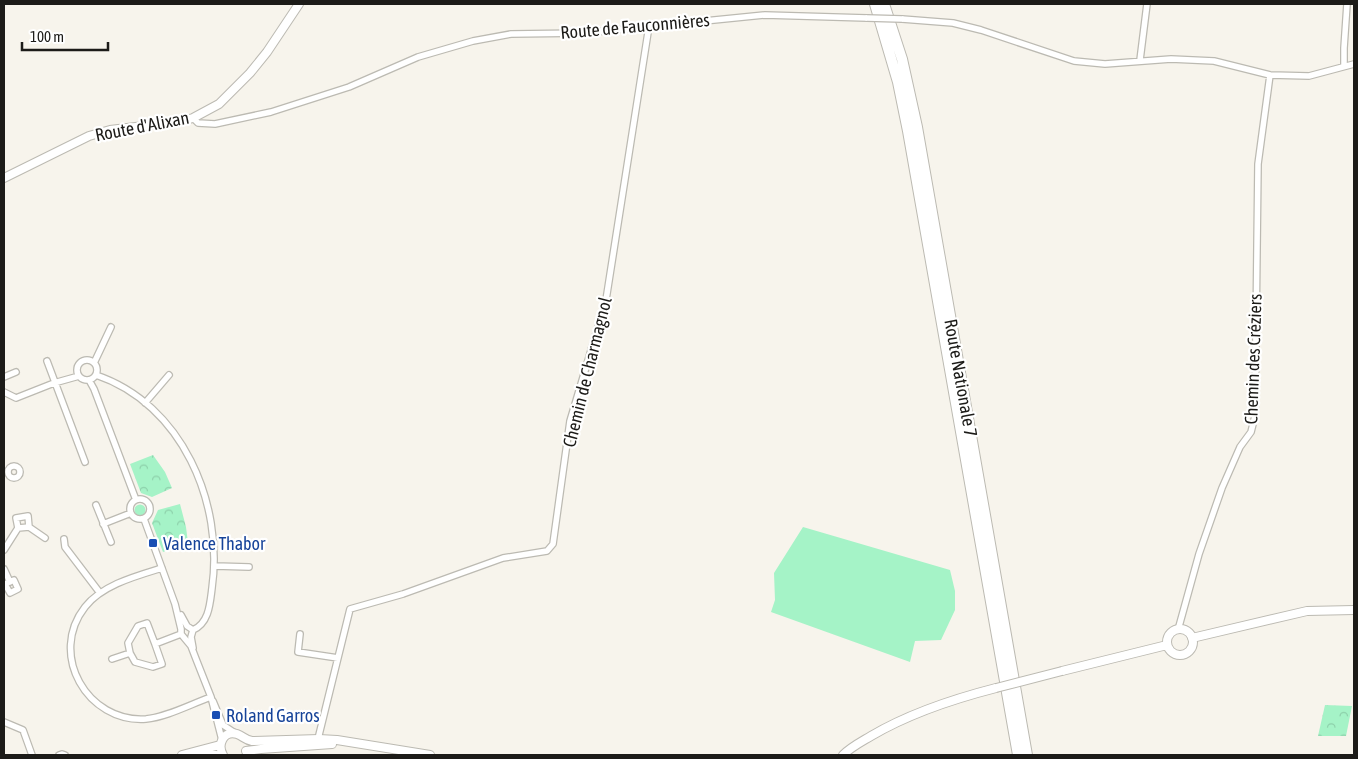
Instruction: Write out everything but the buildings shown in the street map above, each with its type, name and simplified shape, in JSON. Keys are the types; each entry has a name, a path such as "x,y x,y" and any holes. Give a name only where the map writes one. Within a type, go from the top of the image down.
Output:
{"highway":[{"name":"Route Nationale 7","path":"875,4 898,82 906,122 1018,755"},
{"name":"Route Nationale 7","path":"884,4 902,60 917,127 1028,755"}],"main road":[{"name":"Route d'Alixan","path":"4,178 89,136 110,130 178,122 193,118 219,104 250,73 267,52 299,4"},
{"path":"1192,638 1307,611 1354,610"},
{"path":"1178,630 1186,632 1192,638 1193,642 1190,650 1183,655 1175,654 1168,648 1168,636 1178,630"},
{"path":"843,755 884,728 950,701 1167,644"},
{"path":"182,755 221,743 228,735 236,734 245,740 252,741 354,743 430,755"},
{"path":"245,740 245,753 317,742"},
{"path":"221,743 223,755"},
{"path":"182,755 216,755"}],"street":[{"path":"1140,60 1147,4"},
{"path":"1344,66 1348,4"},
{"name":"Route de Fauconnières","path":"193,118 198,123 215,124 271,112 349,87 418,57 473,41 511,34 585,33 764,15 902,19 953,23 981,30 1074,61 1105,64 1170,59 1214,61 1270,75 1309,76 1354,64"},
{"name":"Chemin de Charmagnol","path":"317,742 350,609 403,594 504,558 547,551 553,544 570,421 606,300 649,26"},
{"name":"Chemin des Créziers","path":"1178,630 1199,554 1222,488 1240,447 1251,432 1255,416 1258,164 1270,75"},
{"path":"94,363 111,327"},
{"path":"89,360 94,363 97,369 96,376 89,380 79,376 77,370 80,364 89,360"},
{"path":"47,361 85,462"},
{"path":"4,377 16,372"},
{"path":"145,403 169,375"},
{"path":"4,392 16,398 54,383 79,376"},
{"path":"96,376 126,390 145,403 170,429 180,443 200,480 211,520 214,534 215,566 206,619 200,627 155,644"},
{"path":"89,380 136,500"},
{"path":"131,513 132,504 136,500 145,500 150,506 149,514 144,519"},
{"path":"96,505 111,542"},
{"path":"131,513 136,518 144,519"},
{"path":"103,524 131,513"},
{"path":"4,550 18,528 16,518 28,516 29,527"},
{"path":"144,519 211,697 221,743"},
{"path":"18,528 29,527 45,538"},
{"path":"64,539 65,548 100,593"},
{"path":"215,566 249,567"},
{"path":"162,568 110,587 100,593 84,608 71,638 70,649 75,673 81,687 101,707 116,715 132,718 146,719 166,714 211,697"},
{"path":"4,569 10,582"},
{"path":"147,623 155,644 162,664 153,667 135,662 130,653 128,643 138,626 147,623"},
{"path":"300,634 298,652 338,658"},
{"path":"112,660 130,653"},
{"path":"211,697 223,725 236,734"},
{"path":"4,722 23,730 32,755"},
{"path":"59,755 65,755"}],"green space":[{"path":"153,455 165,472 172,488 152,497 141,493 130,464"},
{"path":"180,504 188,543 163,552 152,523 158,510"},
{"path":"138,505 142,505 145,510 144,514 138,515 135,512 135,508"},
{"path":"803,527 950,570 955,591 955,610 941,640 915,641 910,662 771,612 775,600 774,573"},
{"path":"1325,705 1352,706 1346,736 1318,736"}],"place":[{"name":"Valence Thabor","path":"153,543"},
{"name":"Roland Garros","path":"216,715"}]}
